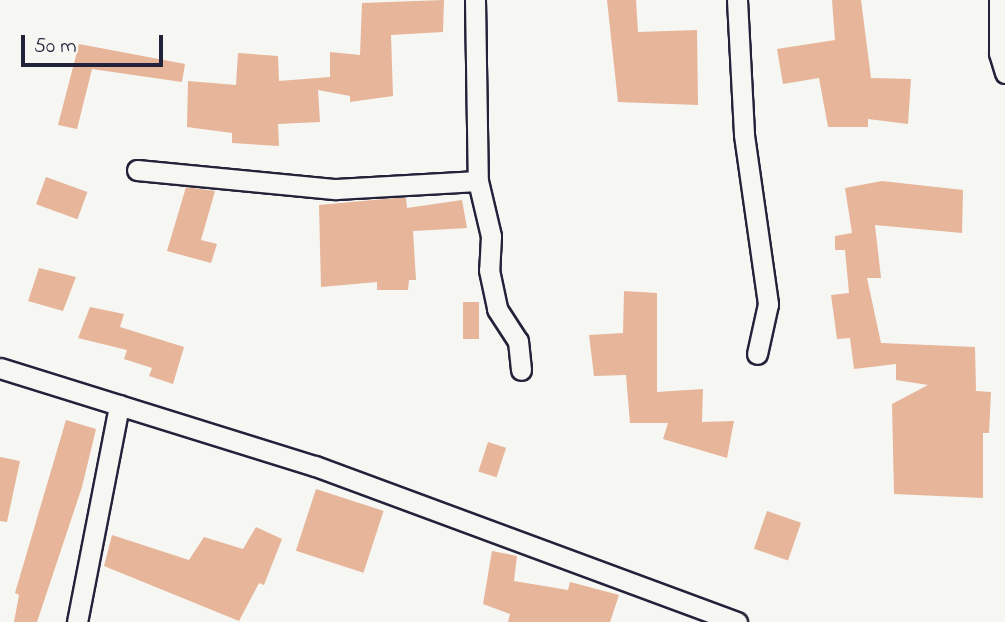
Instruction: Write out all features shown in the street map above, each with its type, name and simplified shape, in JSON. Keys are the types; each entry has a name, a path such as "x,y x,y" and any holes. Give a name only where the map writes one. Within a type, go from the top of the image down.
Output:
{"street":[{"path":"475,0 478,181 491,236 493,293 518,341 521,370"},
{"path":"737,0 744,135 768,304 757,354"},
{"path":"999,0 999,53 1005,73"},
{"path":"137,170 336,189 478,181"},
{"path":"0,368 315,466 737,622"},
{"path":"77,622 119,405"}],"building":[{"path":"444,0 443,32 391,35 393,96 350,102 350,96 318,90 320,122 278,124 279,146 232,143 232,133 187,127 188,81 236,85 238,53 278,56 279,81 330,77 330,52 360,55 362,3"},
{"path":"607,0 636,0 638,32 697,30 698,105 618,102"},
{"path":"832,0 861,0 871,78 911,79 908,124 868,119 868,127 828,127 819,78 783,84 777,49 835,40"},
{"path":"79,44 185,64 182,82 92,69 77,129 58,125"},
{"path":"46,177 87,192 77,219 36,204"},
{"path":"882,181 963,190 962,233 875,225 881,278 867,278 881,343 975,347 976,391 991,392 989,433 983,433 983,498 894,494 892,404 928,385 896,380 896,364 854,369 850,338 837,339 831,295 849,293 845,250 835,250 835,236 852,233 845,188"},
{"path":"186,187 215,191 201,240 217,244 211,263 167,251"},
{"path":"406,198 407,208 462,200 467,228 413,231 416,280 409,280 408,290 377,290 377,282 321,287 319,205"},
{"path":"39,268 76,277 63,311 28,301"},
{"path":"624,291 657,293 657,392 703,389 702,422 734,421 727,458 663,439 668,423 630,423 626,375 594,376 589,335 623,333"},
{"path":"463,302 479,302 479,339 463,339"},
{"path":"90,307 124,314 120,327 184,347 173,384 149,376 152,368 124,359 127,350 78,338"},
{"path":"66,420 96,429 82,487 37,622 14,622 19,595 15,593"},
{"path":"488,442 506,448 496,477 478,471"},
{"path":"0,457 20,461 7,522 0,521"},
{"path":"316,489 384,511 363,573 296,551"},
{"path":"767,511 801,523 788,561 754,549"},
{"path":"256,527 282,539 264,585 259,583 239,621 104,566 112,535 189,560 204,537 243,549"},
{"path":"492,551 517,556 514,581 568,590 570,582 619,595 610,622 508,622 510,614 483,604"}]}
